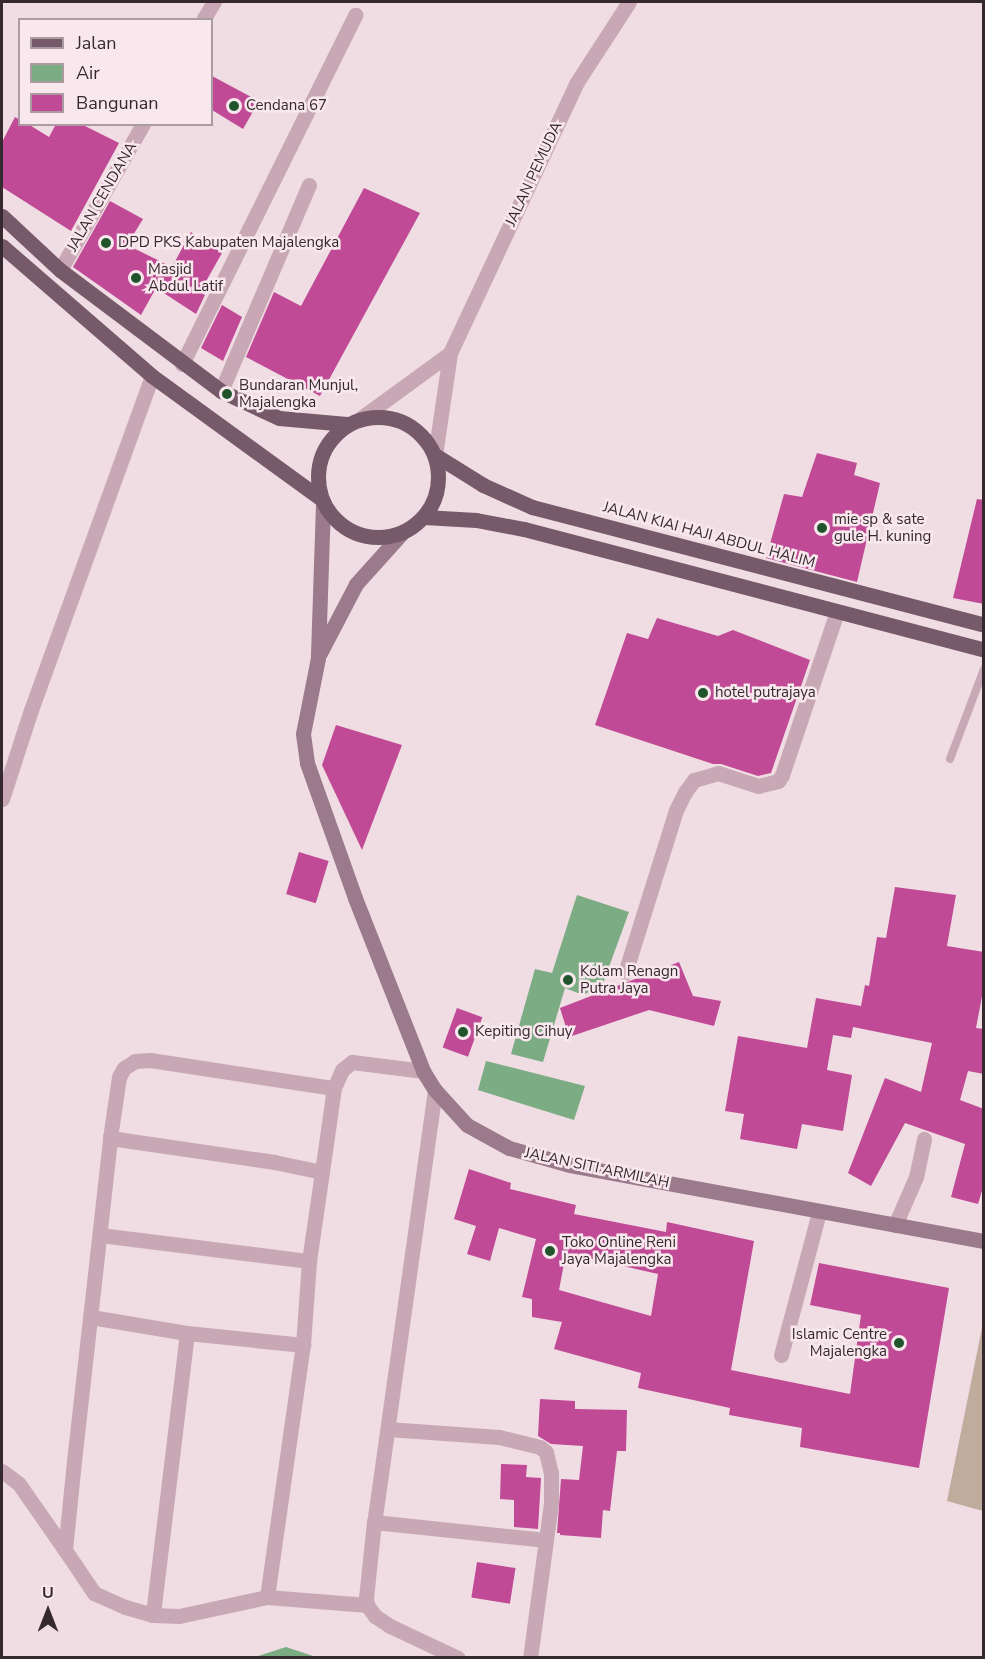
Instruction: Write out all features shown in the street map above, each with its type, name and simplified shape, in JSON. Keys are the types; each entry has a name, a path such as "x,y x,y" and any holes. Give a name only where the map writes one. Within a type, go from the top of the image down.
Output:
{"main road":[{"path":"2,216 60,270 221,391 279,418 354,421 391,417 418,431 435,455 439,486 433,502 424,517 402,533 357,584 318,658"},
{"path":"2,246 152,376 322,501 337,522 357,534 380,538 402,533"},
{"path":"318,658 322,501 317,471 326,444 354,421"},
{"name":"JALAN KIAI HAJI ABDUL HALIM","path":"435,455 483,484 532,507 984,625"},
{"path":"424,517 476,520 524,529 984,650"},
{"name":"JALAN SITI ARMILAH","path":"318,658 303,734 306,763 355,898 423,1071 435,1090 467,1125 509,1148 570,1165 984,1241"}],"street":[{"path":"204,18 214,2"},
{"name":"JALAN PEMUDA","path":"450,353 577,82 629,2"},
{"path":"183,364 355,15"},
{"name":"JALAN CENDANA","path":"60,270 142,126"},
{"path":"221,391 309,185"},
{"path":"354,421 450,353"},
{"path":"435,455 450,353"},
{"path":"2,799 31,710 152,376"},
{"path":"625,973 676,810 685,792 694,780 718,773 758,786 778,781 837,612"},
{"path":"65,1550 119,1077 128,1063 150,1060 334,1088"},
{"path":"267,1597 303,1345 309,1261 334,1088 342,1070 352,1062 423,1071"},
{"path":"435,1090 374,1522 367,1605 375,1616 390,1626 458,1658"},
{"path":"111,1138 274,1162 322,1173"},
{"path":"895,1225 916,1177 924,1139"},
{"path":"781,1355 819,1212"},
{"path":"100,1235 309,1261"},
{"path":"91,1317 187,1333 303,1345"},
{"path":"153,1615 187,1333"},
{"path":"388,1429 499,1437 540,1447 548,1456 551,1473 551,1503 530,1658"},
{"path":"2,1471 19,1484 94,1593 125,1607 153,1615 179,1616 267,1597 367,1605"},
{"path":"374,1522 546,1540"}],"lane":[{"path":"950,759 984,669"}],"shaded area":[{"path":"983,1323 983,1511 947,1501"}],"water":[{"name":"Kolam Renagn Putra Jaya","path":"577,895 629,912 602,986 583,995 565,988 543,1062 511,1054 535,969 552,973"},
{"path":"486,1061 585,1086 574,1120 478,1090"},
{"path":"286,1647 316,1657 255,1657"}],"building":[{"name":"Cendana 67","path":"213,77 259,101 243,129 213,111"},
{"path":"15,117 18,119 18,126 31,126 49,137 55,126 85,126 119,143 71,231 2,187 2,142"},
{"path":"364,188 420,213 320,396 246,357 274,292 301,306"},
{"path":"110,201 143,219 127,245 172,267 191,232 222,253 200,292 205,295 196,314 156,288 141,315 73,267"},
{"path":"222,305 242,317 223,361 201,348"},
{"name":"mie sp & sate gule H. kuning","path":"817,453 857,463 854,475 880,483 857,582 766,558 784,494 802,497"},
{"path":"977,499 984,500 984,604 953,598"},
{"name":"hotel putrajaya","path":"657,618 718,636 733,630 810,660 771,773 758,776 721,764 713,764 595,725 627,633 648,639"},
{"path":"336,725 402,745 362,850 322,765"},
{"path":"299,852 329,861 316,903 286,894"},
{"path":"895,887 956,895 947,946 984,952 984,986 976,1028 984,1029 984,1074 968,1071 960,1100 984,1109 984,1184 978,1204 951,1197 965,1144 905,1123 871,1186 848,1173 885,1078 921,1092 932,1043 853,1027 851,1038 833,1035 827,1070 852,1075 843,1131 802,1124 797,1149 740,1139 744,1114 725,1111 738,1036 807,1048 816,998 861,1006 865,985 869,986 877,937 886,938"},
{"path":"679,962 693,996 721,1001 714,1026 649,1010 569,1037 560,1008"},
{"name":"Kepiting Cihuy","path":"457,1008 482,1017 468,1057 443,1047"},
{"path":"469,1169 511,1183 510,1189 576,1205 574,1214 666,1232 667,1222 754,1241 731,1370 850,1394 861,1315 810,1305 819,1263 949,1288 919,1468 800,1447 802,1428 729,1415 730,1408 638,1388 641,1373 554,1349 562,1322 532,1317 532,1299 522,1297 536,1239 499,1228 490,1261 467,1254 476,1226 454,1219","holes":["566,1253 658,1274 651,1316 559,1290"]},
{"path":"540,1399 575,1401 575,1409 627,1410 626,1451 617,1451 610,1511 603,1510 601,1538 557,1533 561,1479 579,1480 583,1446 551,1444 538,1436"},
{"path":"501,1464 527,1465 526,1477 541,1478 538,1529 514,1527 514,1500 500,1499"},
{"path":"477,1562 516,1568 510,1604 471,1598"}],"place":[{"name":"Cendana 67","path":"234,106"},
{"name":"DPD PKS Kabupaten Majalengka","path":"106,243"},
{"name":"Masjid Abdul Latif","path":"136,278"},
{"name":"Bundaran Munjul, Majalengka","path":"227,394"},
{"name":"mie sp & sate gule H. kuning","path":"822,528"},
{"name":"hotel putrajaya","path":"703,693"},
{"name":"Kolam Renagn Putra Jaya","path":"568,980"},
{"name":"Kepiting Cihuy","path":"463,1032"},
{"name":"Toko Online Reni Jaya Majalengka","path":"550,1251"},
{"name":"Islamic Centre Majalengka","path":"899,1343"}]}
